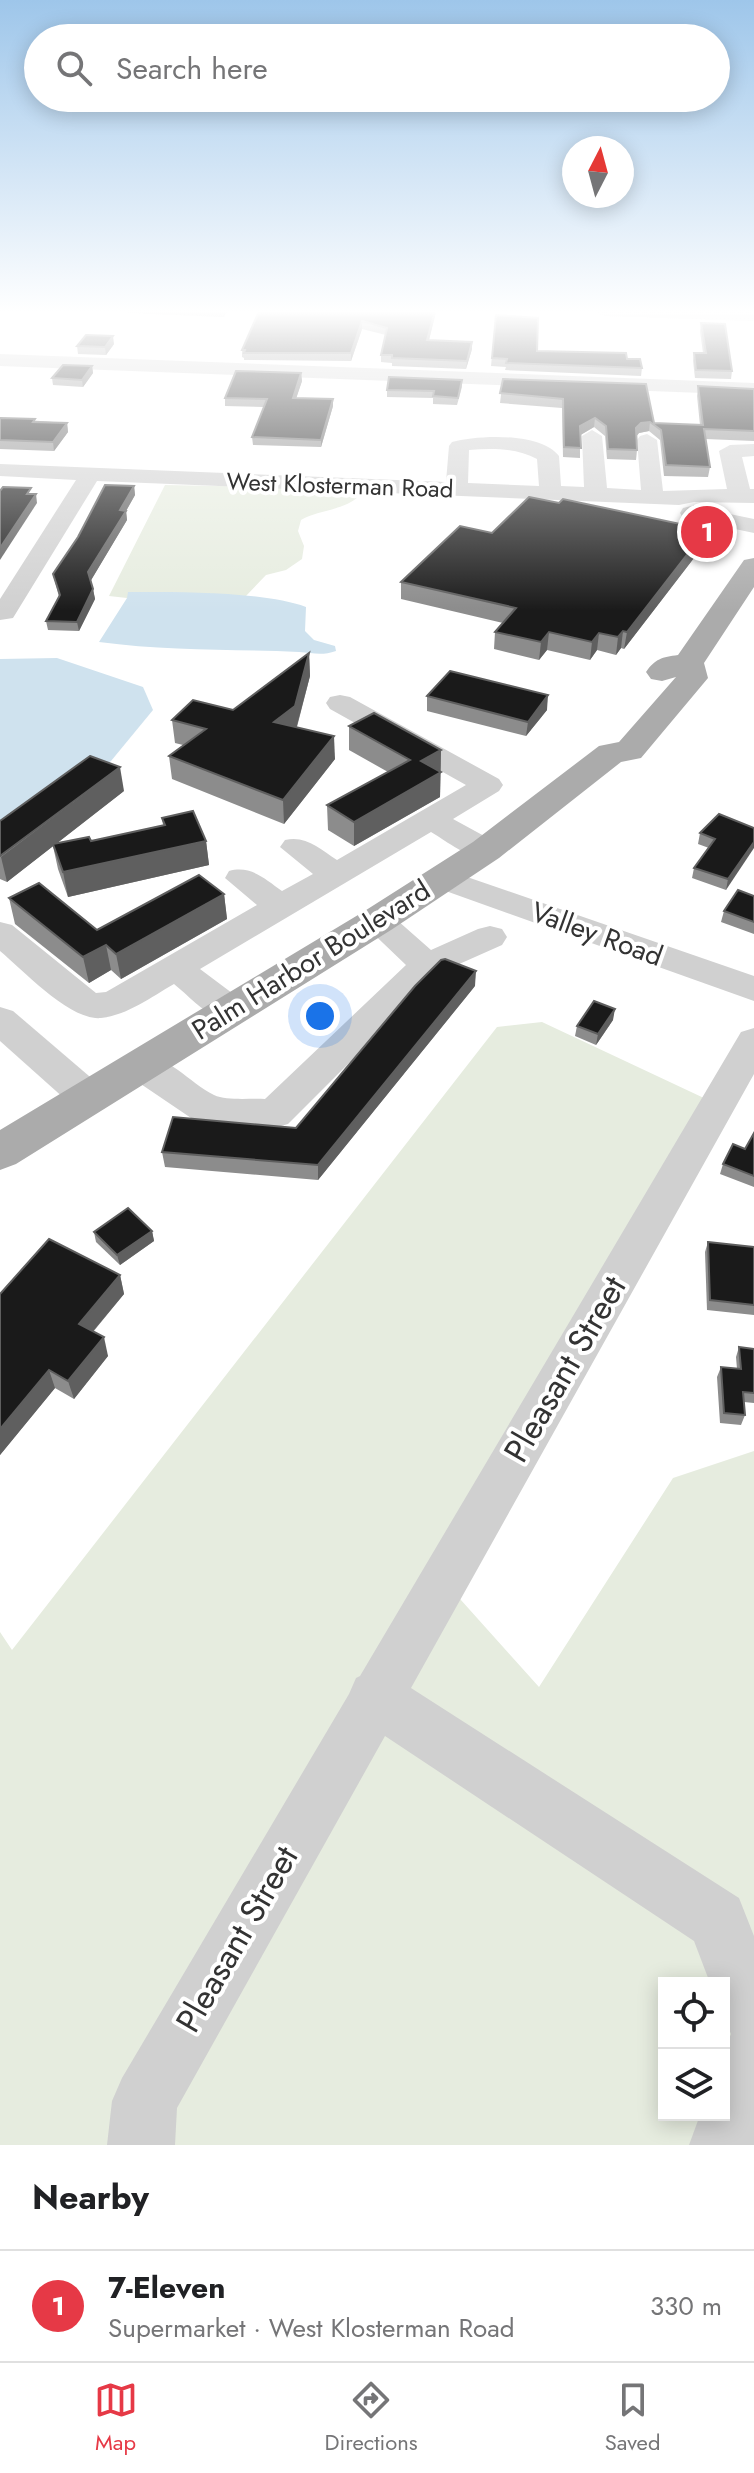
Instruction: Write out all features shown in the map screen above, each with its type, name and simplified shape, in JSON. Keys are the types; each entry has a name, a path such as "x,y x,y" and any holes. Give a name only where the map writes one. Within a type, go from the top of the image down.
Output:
{"main road":[{"name":"Palm Harbor Boulevard","path":"0,1152 377,921 486,850 611,753 607,740 667,666 688,663 754,566"}],"street":[{"path":"592,436 603,495 617,509 626,512 692,505 754,526"},
{"path":"647,440 652,488 746,495 730,451 754,450"},
{"path":"457,489 459,446 472,444 541,450 548,456 550,493"},
{"name":"West Klosterman Road","path":"0,470 84,483 457,489 603,495 652,488 692,505 746,495"},
{"path":"0,488 84,483"},
{"path":"4,613 84,483"},
{"path":"0,933 84,1002 99,1006 118,1001 488,785 340,703"},
{"path":"431,819 486,850"},
{"path":"296,847 335,874"},
{"path":"241,878 280,906"},
{"name":"Valley Road","path":"441,878 754,989"},
{"path":"377,921 427,965"},
{"path":"142,1066 208,1110 274,1114 427,965 490,937"},
{"path":"174,966 231,1011"},
{"path":"0,1020 89,1098"},
{"name":"Pleasant Street","path":"141,2145 145,2101 754,1041"},
{"path":"375,1697 717,1920 754,2014"},
{"path":"723,2145 754,2056"}],"shaded area":[{"path":"165,485 363,489 359,496 345,505 301,520 298,531 304,546 302,559 286,570 266,575 246,596 160,592 127,598 109,596"},
{"path":"542,1022 706,1099 452,1590 539,1687 673,1478 754,1451 754,2145 0,2145 0,1632 12,1650 497,1027"}],"water":[{"path":"128,592 267,598 306,607 305,631 314,640 335,646 336,651 318,654 99,642"},
{"path":"57,658 143,687 153,710 111,761 0,829 0,659"}],"building":[{"path":"262,411 329,411 321,440 252,437"},
{"path":"563,411 652,411 654,423 703,425 701,411 754,411 754,431 704,429 710,467 666,465 661,430 650,422 641,423 636,428 637,450 608,449 606,426 595,418 580,426 581,448 564,447"},
{"path":"0,418 67,423 53,442 0,440"},
{"path":"105,485 134,486 120,510 126,511 88,572 93,589 77,622 46,621 60,595 53,574 78,537"},
{"path":"3,487 31,488 27,494 36,494 0,548 0,491"},
{"path":"529,497 559,503 563,499 680,524 694,506 720,512 627,632 623,631 618,637 599,633 592,642 549,632 541,642 495,632 516,608 401,582 460,526 492,533"},
{"path":"309,653 295,706 274,722 334,736 283,800 169,756 206,729 172,720 193,700 233,710"},
{"path":"450,671 548,695 528,722 427,696"},
{"path":"374,713 441,750 421,761 441,772 354,822 327,805 410,760 349,726"},
{"path":"90,756 120,767 0,856 0,821"},
{"path":"193,811 206,841 63,872 53,844 89,837 91,841 165,825 162,818"},
{"path":"719,814 754,828 754,842 728,879 694,868 715,839 700,833"},
{"path":"199,875 224,894 116,954 106,945 83,957 9,898 39,883 97,930"},
{"path":"738,890 754,896 754,922 724,911"},
{"path":"445,959 476,971 318,1165 162,1152 173,1117 296,1128 415,986"},
{"path":"594,1001 615,1009 598,1034 577,1026"},
{"path":"754,1133 754,1176 723,1164 733,1144 745,1149"},
{"path":"128,1208 152,1231 117,1255 94,1232"},
{"path":"49,1239 120,1275 79,1324 104,1337 68,1381 49,1370 0,1429 0,1294"},
{"path":"708,1242 754,1247 754,1305 710,1300"},
{"path":"739,1347 754,1349 754,1393 743,1392 745,1415 724,1413 721,1367 741,1369"}],"place":[{"name":"7-Eleven","path":"707,532"}]}
